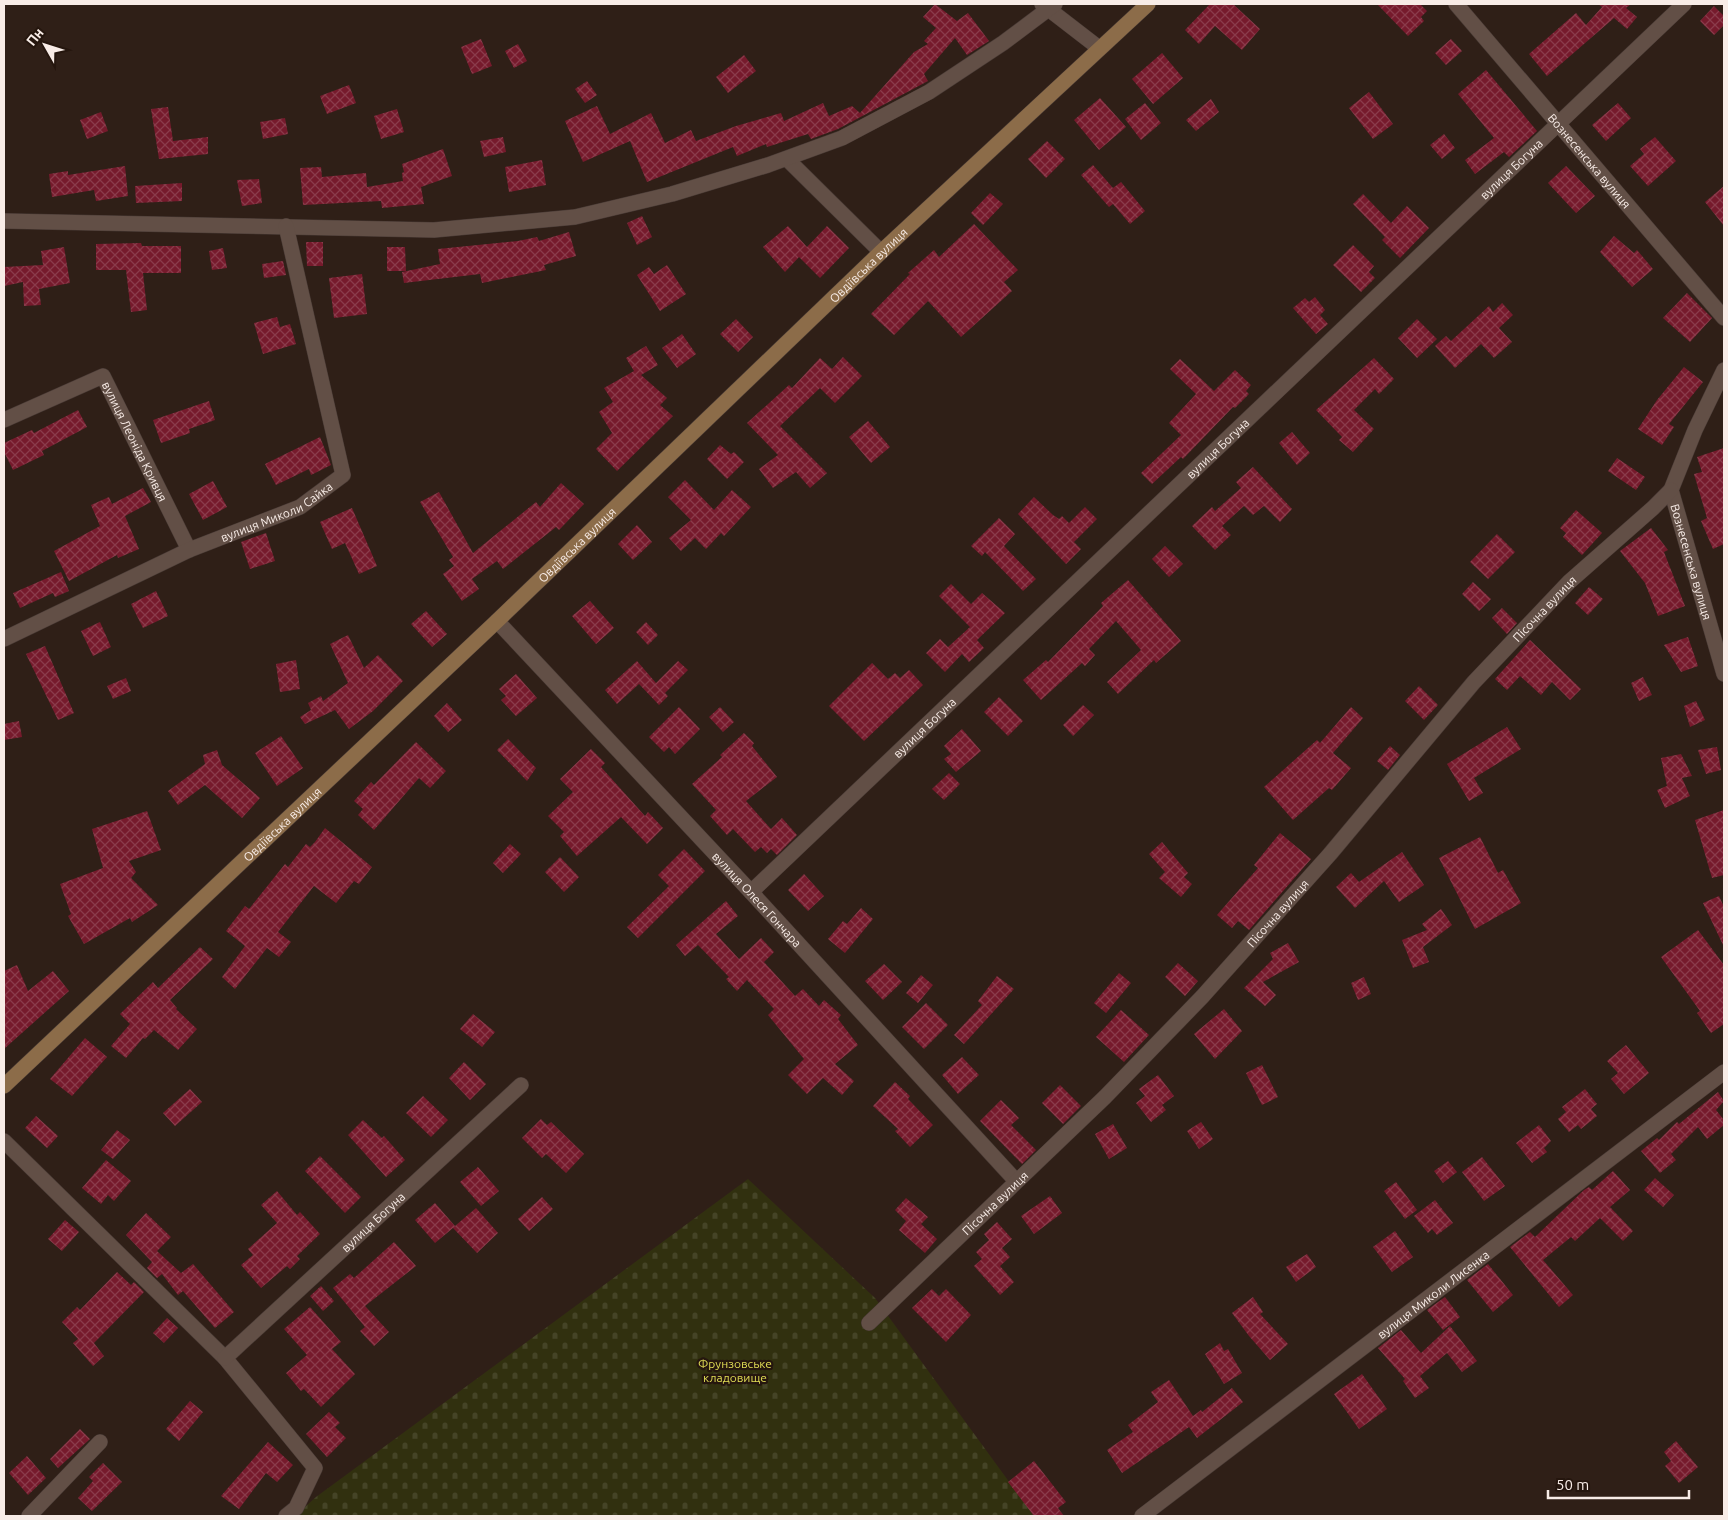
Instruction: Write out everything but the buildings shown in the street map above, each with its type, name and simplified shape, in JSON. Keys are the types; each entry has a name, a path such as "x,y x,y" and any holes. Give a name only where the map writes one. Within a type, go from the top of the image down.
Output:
{"main road":[{"name":"Овдіївська вулиця","path":"4,1086 497,621 882,252 1148,4"}],"street":[{"name":"Вознесенська вулиця","path":"1456,4 1724,318"},
{"name":"вулиця Богуна","path":"751,892 1684,4"},
{"path":"4,221 434,230 574,217 672,194 787,159 842,138 929,92 1003,43 1049,5 1099,48"},
{"path":"787,159 882,252"},
{"name":"вулиця Миколи Сайка","path":"4,639 188,550 300,507 343,475 286,226"},
{"name":"Вознесенська вулиця","path":"1724,370 1695,430 1671,490 1724,674"},
{"name":"вулиця Леоніда Кривця","path":"4,420 103,376 188,550"},
{"name":"Пісочна вулиця","path":"869,1323 1105,1097 1202,998 1330,854 1474,682 1569,582 1654,508 1671,490"},
{"name":"вулиця Олеся Гончара","path":"497,621 751,892 1016,1181"},
{"name":"вулиця Миколи Лисенка","path":"1142,1516 1724,1072"},
{"name":"вулиця Богуна","path":"225,1358 521,1085"},
{"path":"4,1141 225,1358 315,1468 296,1508 286,1516"},
{"path":"29,1516 100,1442"}],"green space":[{"name":"Фрунзовське кладовище","path":"748,1179 875,1298 1034,1516 295,1516 316,1497"}]}
